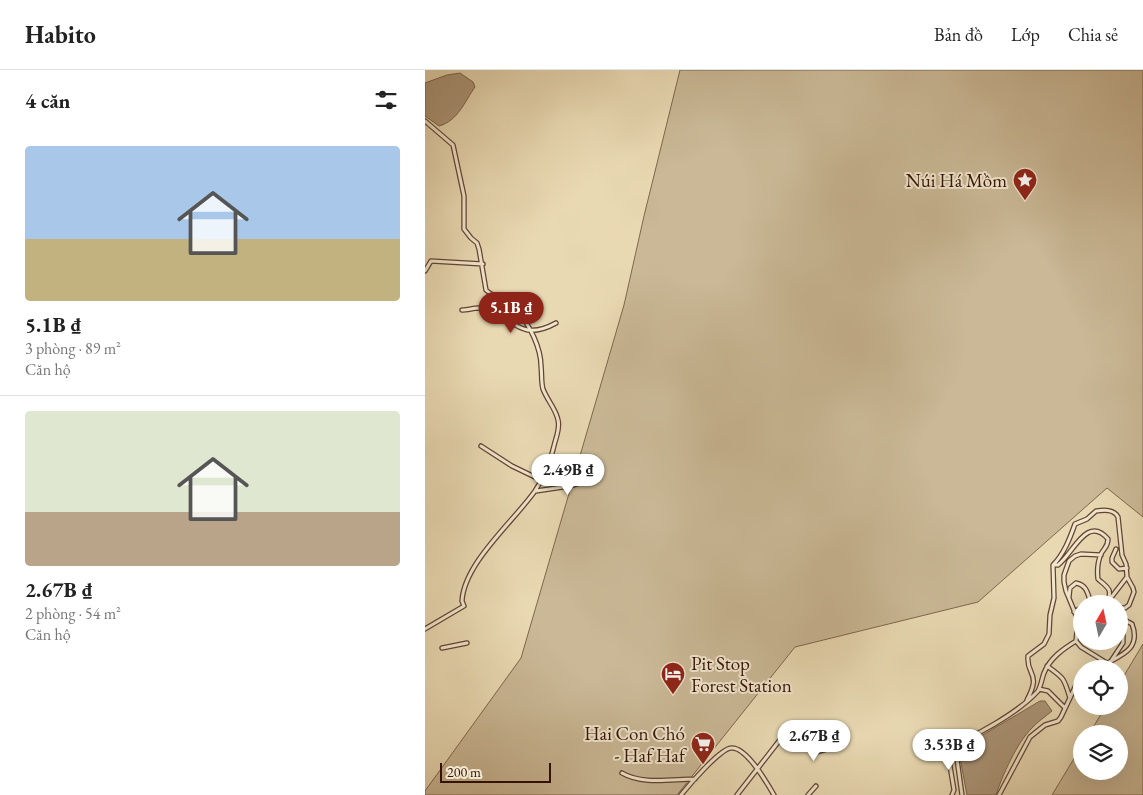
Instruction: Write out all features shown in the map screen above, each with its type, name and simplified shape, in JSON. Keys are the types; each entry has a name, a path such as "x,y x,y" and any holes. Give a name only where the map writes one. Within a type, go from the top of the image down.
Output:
{"street":[{"path":"425,121 453,144 464,196 464,229 477,243 483,264 485,287 487,292 516,310 532,332 541,365 543,389 559,421 552,456 541,480 535,491 482,557 464,592 462,601 464,606 425,628"},
{"path":"425,271 431,261 483,264"},
{"path":"462,310 478,308 497,314 517,327 532,332 556,323"},
{"path":"481,446 512,466 541,480"},
{"path":"535,491 570,486 596,478"},
{"path":"1027,700 1035,680 1028,663 1028,656 1043,644 1049,634 1050,615 1054,598 1053,565 1061,556 1073,535 1075,524 1096,511 1114,512 1118,517 1122,555 1127,568 1127,577 1133,588 1133,598 1128,606"},
{"path":"1053,565 1058,565 1065,560 1088,532 1099,532 1108,539 1107,547 1101,555 1098,580 1110,591 1110,595"},
{"path":"1117,549 1112,562 1119,569 1127,568"},
{"path":"1073,609 1064,579 1069,561 1078,554 1101,555"},
{"path":"1115,595 1127,577"},
{"path":"1069,598 1072,586 1076,583 1080,583 1086,588 1088,595"},
{"path":"1113,660 1128,652 1135,639 1132,624 1128,622"},
{"path":"442,648 467,643"},
{"path":"952,795 954,790 948,754 943,748 955,745 1000,719 1027,700 1039,689 1047,666 1066,647 1073,643"},
{"path":"1087,650 1105,660"},
{"path":"1047,666 1065,681 1070,699"},
{"path":"1039,689 1048,691 1065,708"},
{"path":"999,795 1030,737 1045,724 1058,721 1073,694"},
{"path":"737,795 786,732 813,753 827,749 839,734"},
{"path":"955,745 962,795"},
{"path":"681,795 723,751 732,747 737,748 745,755 757,769 773,795"},
{"path":"622,773 640,780 695,779"},
{"path":"808,795 816,786"}],"shaded area":[{"path":"680,70 1143,70 1143,517 1107,488 978,602 795,647 677,795 425,795 425,791 521,658 624,305"},
{"path":"460,73 473,82 475,87 456,115 439,126 425,116 425,83 447,75"},
{"path":"1143,644 1143,795 1052,795 1073,760 1073,780 1128,780 1128,725 1094,725 1101,715 1128,715 1128,669"},
{"path":"1040,701 1045,701 1052,711 1033,726 1020,743 1006,769 996,795 967,795 960,758 968,746 981,736"}],"place":[{"name":"Núi Há Mồm","path":"1025,201"},
{"name":"Pit Stop Forest Station","path":"673,695"},
{"name":"Hai Con Chó - Haf Haf","path":"703,765"}]}
